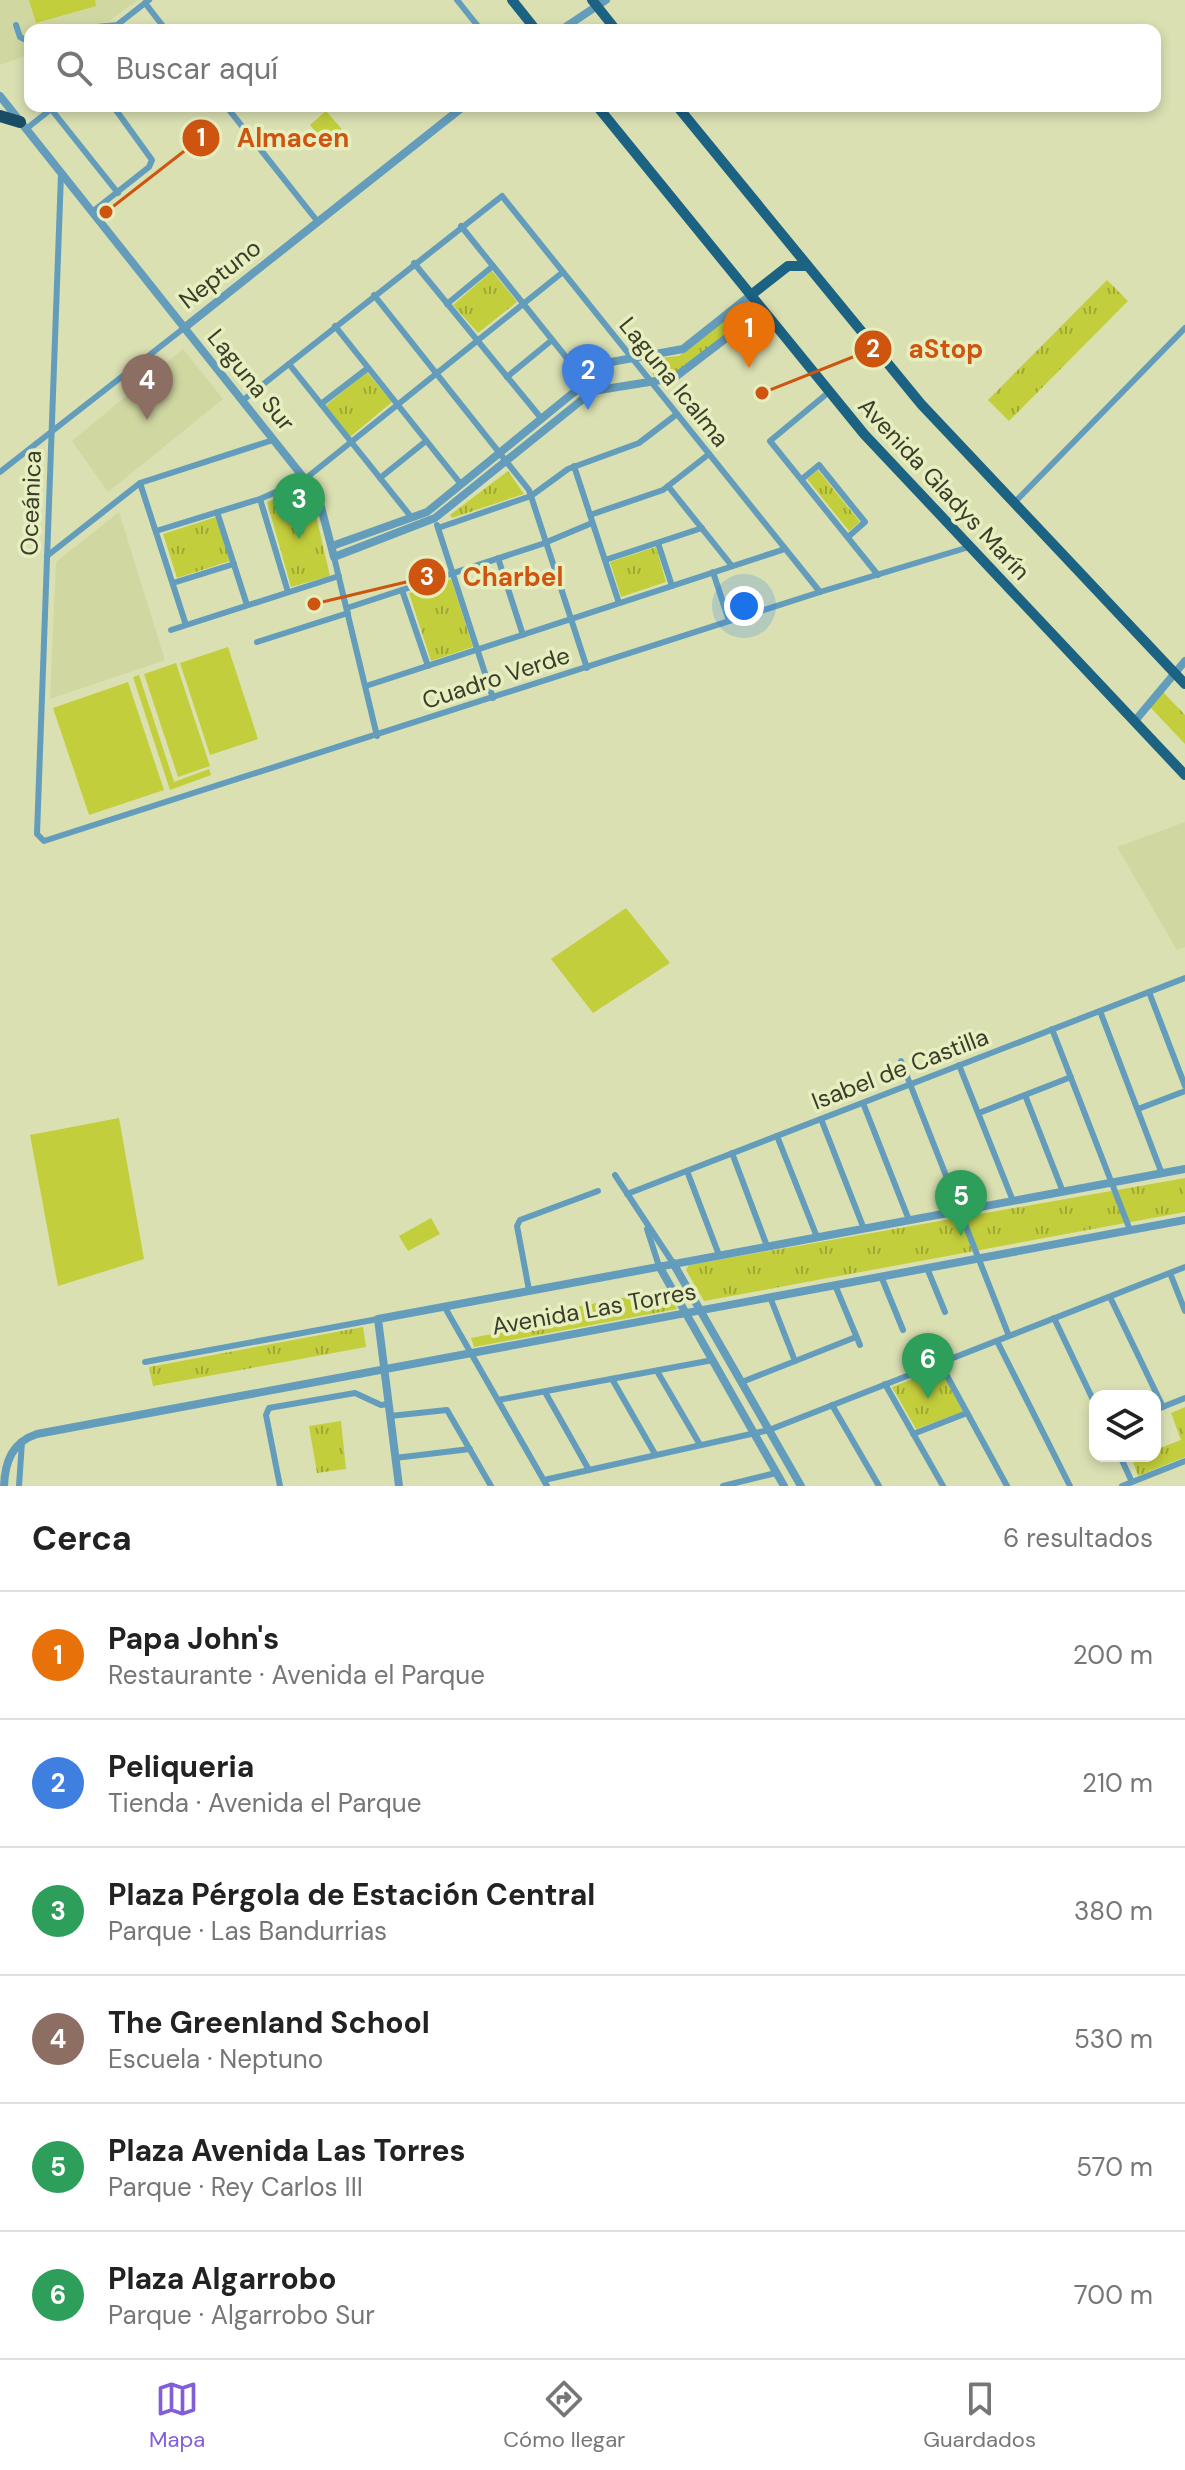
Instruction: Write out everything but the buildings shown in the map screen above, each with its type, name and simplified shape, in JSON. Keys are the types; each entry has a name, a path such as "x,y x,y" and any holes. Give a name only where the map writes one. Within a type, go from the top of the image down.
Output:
{"highway":[{"path":"0,116 23,126"}],"main road":[{"path":"512,0 531,24"},
{"path":"598,2 612,24"},
{"name":"Avenida Gladys Marín","path":"602,112 829,392 969,547 1185,775"},
{"name":"Avenida Gladys Marín","path":"682,112 912,393 1185,684"},
{"path":"751,295 788,266 806,266"}],"street":[{"path":"457,0 476,24"},
{"path":"118,24 147,2 162,24"},
{"path":"569,24 598,2"},
{"path":"16,25 20,37 24,39"},
{"name":"Laguna Sur","path":"0,96 305,479 321,507 332,546 377,736"},
{"path":"23,126 46,112"},
{"path":"56,112 118,193"},
{"path":"91,212 118,193 152,160 117,112"},
{"path":"231,112 318,223"},
{"name":"Neptuno","path":"0,472 457,112"},
{"name":"Oceánica","path":"37,834 61,174"},
{"name":"Laguna Icalma","path":"461,226 500,195 820,592"},
{"path":"242,401 461,226 586,382"},
{"path":"414,263 541,418"},
{"path":"447,304 493,266"},
{"path":"156,531 260,499 305,479 563,272"},
{"path":"374,295 500,451 531,496 587,668"},
{"path":"332,546 413,519 436,505 614,360 683,349 751,295"},
{"path":"334,557 420,527 593,391 652,383 684,372 763,310"},
{"path":"335,326 460,483"},
{"path":"1013,503 1185,328"},
{"path":"507,377 552,340"},
{"path":"289,364 420,527"},
{"path":"321,404 368,368"},
{"path":"829,392 770,441 878,575"},
{"path":"438,528 531,496 574,466 634,446 677,414"},
{"path":"47,556 140,483 273,440"},
{"path":"380,478 426,441"},
{"path":"590,515 668,486 709,454"},
{"path":"802,479 819,465 865,522 848,537"},
{"path":"574,466 619,603"},
{"path":"140,483 186,625"},
{"path":"668,486 732,566"},
{"path":"260,499 288,592"},
{"path":"217,512 247,605"},
{"path":"435,518 493,698"},
{"path":"257,642 592,523"},
{"path":"605,560 702,528"},
{"path":"658,543 672,586"},
{"name":"Cuadro Verde","path":"37,834 48,842 729,621 969,547"},
{"path":"366,686 785,549"},
{"path":"498,558 523,635"},
{"path":"173,583 234,564"},
{"path":"713,572 729,621"},
{"path":"171,630 339,576"},
{"path":"402,590 428,666"},
{"path":"1134,722 1185,661"},
{"name":"Isabel de Castilla","path":"627,1194 1185,978"},
{"path":"1138,1109 1185,1088 1149,992"},
{"path":"1100,1011 1162,1174"},
{"path":"1052,1029 1130,1230"},
{"path":"901,1061 1009,1336"},
{"path":"959,1065 1013,1201"},
{"path":"979,1113 1071,1077"},
{"path":"1025,1095 1063,1192"},
{"path":"863,1103 909,1220"},
{"path":"821,1119 864,1229"},
{"path":"777,1136 817,1237"},
{"path":"732,1153 767,1246"},
{"name":"Avenida Las Torres","path":"145,1362 1185,1169"},
{"path":"687,1171 719,1255"},
{"path":"615,1175 702,1310 801,1486"},
{"path":"529,1290 517,1226 520,1220 598,1191"},
{"path":"643,1218 659,1266 784,1486"},
{"name":"Avenida Las Torres","path":"4,1486 7,1464 14,1448 37,1434 1185,1220"},
{"path":"444,1306 545,1483 699,1443 769,1430 1185,1267"},
{"path":"927,1268 945,1312"},
{"path":"1170,1273 1185,1311"},
{"path":"881,1276 903,1330"},
{"path":"835,1285 860,1345"},
{"path":"770,1297 795,1361"},
{"path":"1110,1297 1151,1390"},
{"path":"1054,1318 1089,1391"},
{"path":"378,1319 399,1486"},
{"path":"742,1382 856,1337"},
{"path":"997,1341 1070,1486"},
{"path":"498,1400 713,1360"},
{"path":"940,1363 1007,1486"},
{"path":"657,1371 699,1443"},
{"path":"612,1379 655,1454"},
{"path":"885,1384 943,1486"},
{"path":"545,1392 589,1470"},
{"path":"280,1486 266,1415 269,1408 355,1393 381,1405 389,1404"},
{"path":"1161,1407 1185,1398"},
{"path":"832,1405 879,1486"},
{"path":"390,1416 447,1410 491,1486"},
{"path":"913,1434 967,1413"},
{"path":"19,1486 22,1441"},
{"path":"395,1458 470,1449"},
{"path":"1122,1486 1185,1461"},
{"path":"1123,1462 1132,1482"},
{"path":"723,1486 776,1473"}],"shaded area":[{"path":"0,0 138,0 105,24 24,24 24,56 0,65"},
{"path":"183,349 223,399 108,492 72,441"},
{"path":"119,512 165,660 50,699 56,562"},
{"path":"1185,822 1185,947 1177,950 1117,847"}],"green space":[{"path":"29,0 95,0 96,6 36,23"},
{"path":"327,112 347,135 330,149 310,125"},
{"path":"492,271 517,302 478,333 453,305"},
{"path":"1107,280 1128,301 1009,421 988,400"},
{"path":"733,313 738,314 741,323 672,375 655,377 643,362 679,356"},
{"path":"367,372 392,402 350,437 325,406"},
{"path":"818,470 860,522 849,531 807,479"},
{"path":"508,471 524,494 452,518 450,515"},
{"path":"303,487 312,498 330,576 291,587 267,502"},
{"path":"216,517 230,561 177,578 163,534"},
{"path":"656,547 666,582 621,597 610,562"},
{"path":"451,579 473,647 431,661 409,593"},
{"path":"228,647 258,739 210,755 180,663"},
{"path":"176,663 210,766 178,777 144,674"},
{"path":"139,675 174,782 209,769 211,775 170,790 133,677"},
{"path":"128,682 164,790 89,815 53,708"},
{"path":"1163,692 1185,715 1185,744 1150,707"},
{"path":"626,908 670,963 593,1013 551,959"},
{"path":"119,1118 144,1259 58,1286 30,1135"},
{"path":"1185,1178 1185,1212 704,1301 686,1270 689,1265"},
{"path":"431,1218 440,1234 408,1251 399,1236"},
{"path":"666,1289 677,1309 474,1347 471,1338 534,1326 532,1316"},
{"path":"363,1327 366,1347 153,1386 149,1367"},
{"path":"940,1368 963,1412 916,1429 892,1387"},
{"path":"1185,1407 1185,1457 1138,1476 1133,1462 1161,1462 1161,1448 1181,1440 1171,1413"},
{"path":"341,1421 346,1469 317,1473 309,1426"}],"place":[{"name":"Almacen","path":"106,212"},
{"name":"Papa John's","path":"749,368"},
{"name":"aStop","path":"762,393"},
{"name":"Peliqueria","path":"588,410"},
{"name":"The Greenland School","path":"147,420"},
{"name":"Plaza Pérgola de Estación Central","path":"299,539"},
{"name":"Charbel","path":"314,604"},
{"name":"Plaza Avenida Las Torres","path":"961,1236"},
{"name":"Plaza Algarrobo","path":"928,1399"}]}
